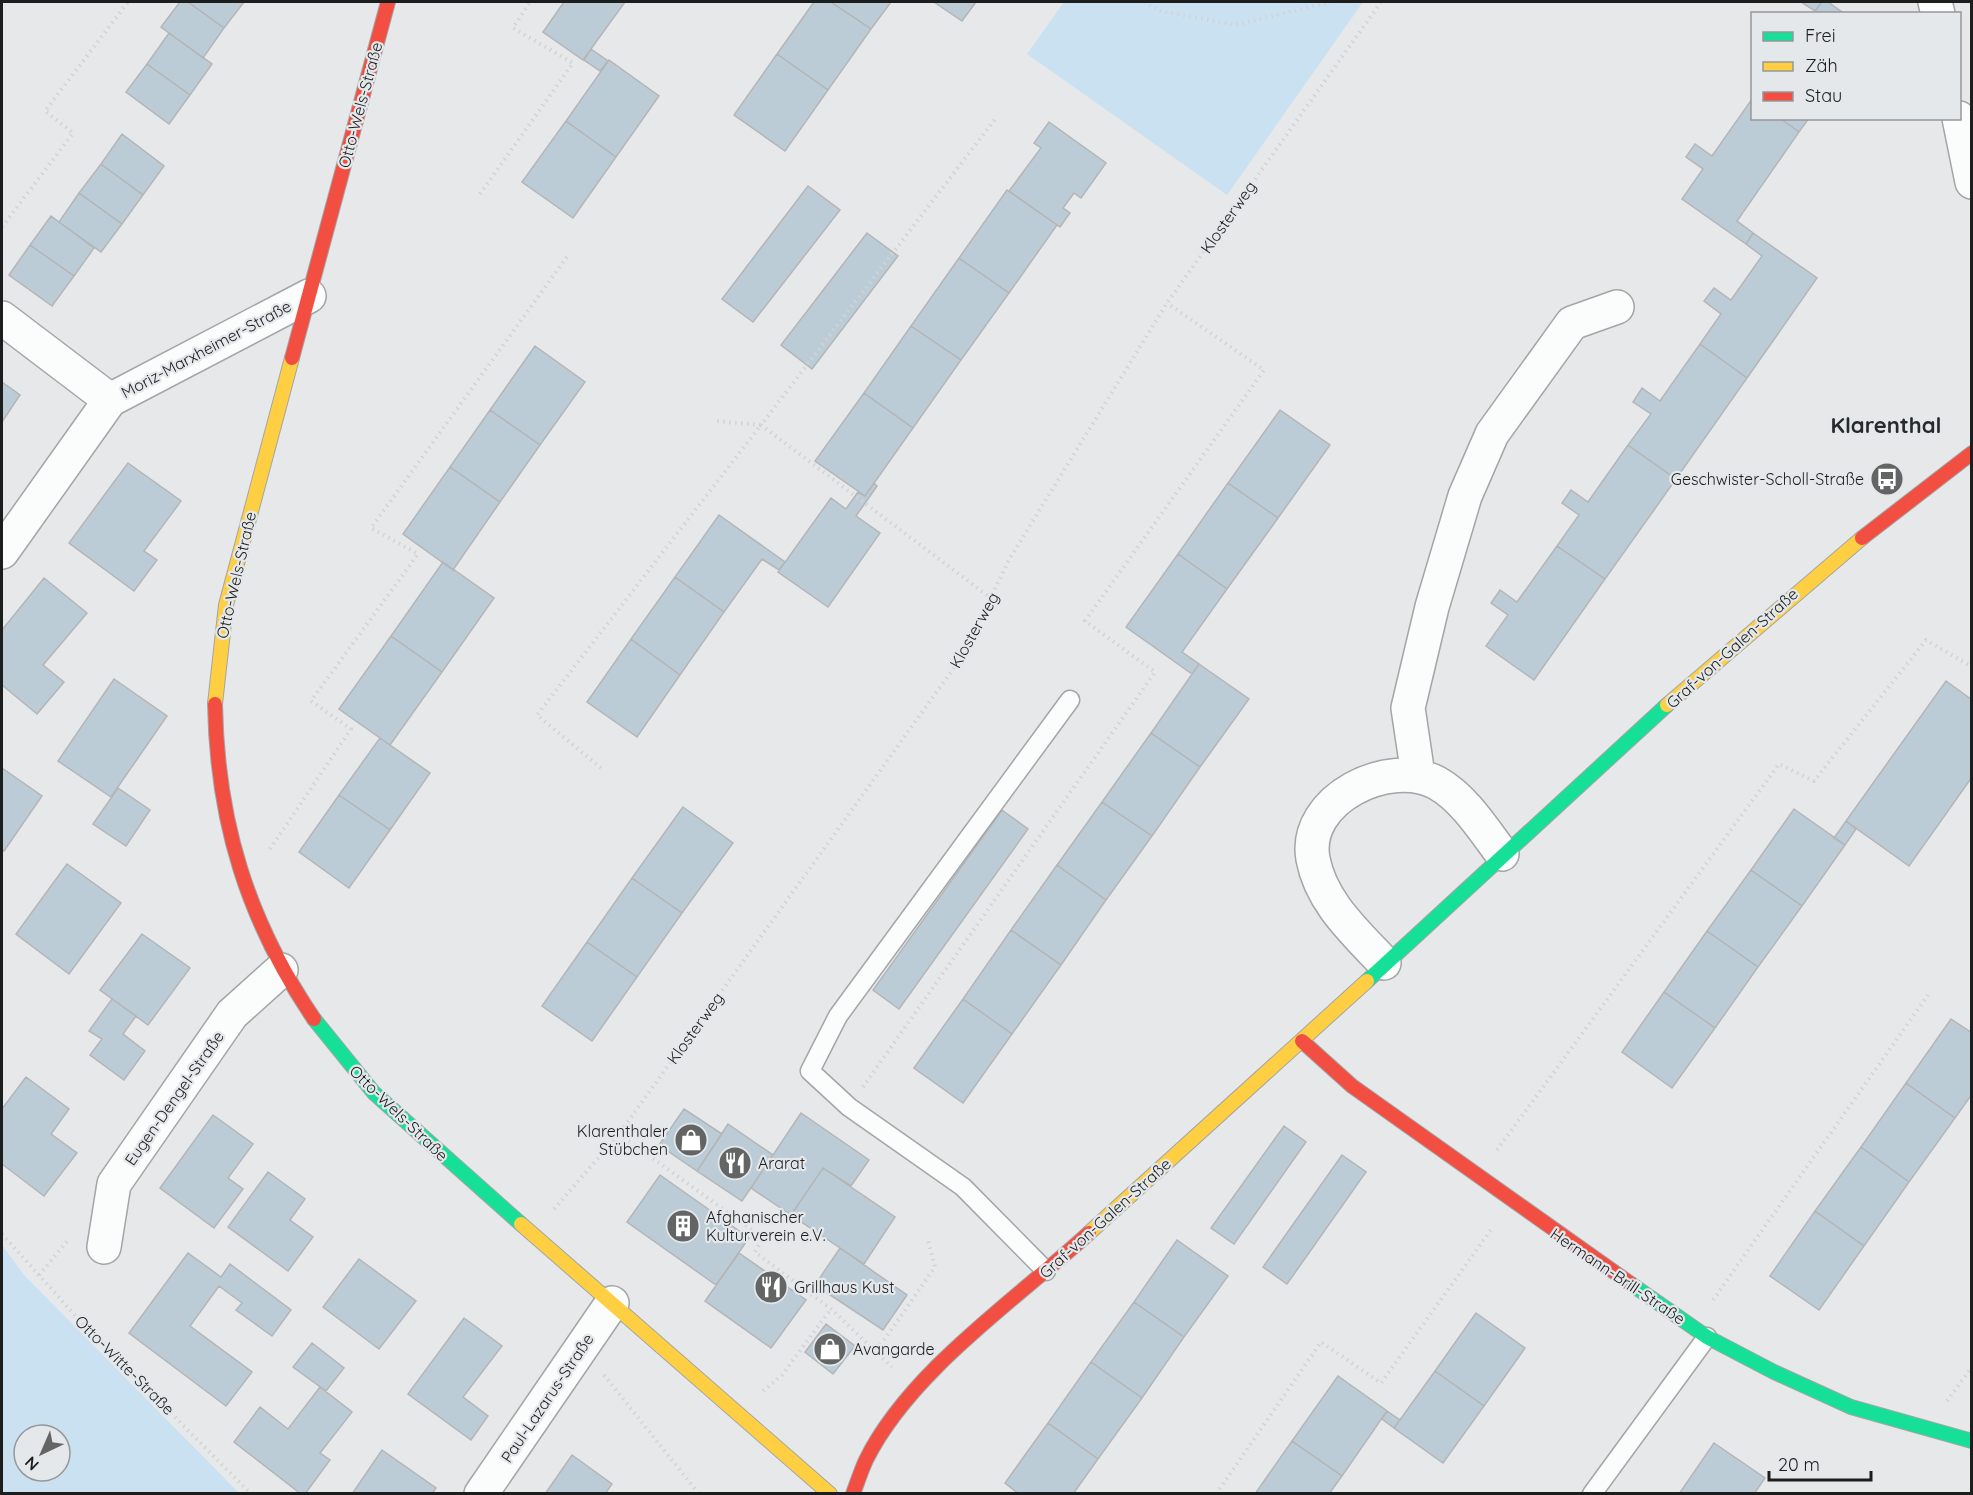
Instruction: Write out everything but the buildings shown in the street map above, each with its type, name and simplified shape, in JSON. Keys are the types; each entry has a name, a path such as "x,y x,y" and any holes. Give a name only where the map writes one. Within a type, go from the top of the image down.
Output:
{"street":[{"name":"Otto-Wels-Straße","path":"388,2 226,605 218,654 214,703 216,750 231,842 244,886 281,970 304,1007 357,1075 387,1106 532,1235 830,1494"},
{"path":"1959,120 1971,182"},
{"name":"Moriz-Marxheimer-Straße","path":"2,552 110,400 309,296"},
{"path":"1418,775 1408,708 1432,607 1465,496 1492,434 1572,323 1617,307"},
{"path":"2,318 110,400"},
{"name":"Graf-von-Galen-Straße","path":"853,1494 868,1454 915,1391 966,1341 1302,1041 1502,854 1802,586 1905,502 1971,453"},
{"path":"1384,963 1347,924 1324,892 1312,857 1316,825 1324,811 1356,789 1373,781 1401,774 1418,775 1454,795 1502,854"},
{"name":"Eugen-Dengel-Straße","path":"104,1248 114,1184 232,1014 281,970"},
{"name":"Hermann-Brill-Straße","path":"1302,1041 1352,1086 1477,1178 1701,1333 1774,1372 1851,1407 1971,1441"},
{"name":"Paul-Lazarus-Straße","path":"481,1494 612,1303"}],"lane":[{"path":"1047,1271 963,1187 849,1107 810,1071 838,1016 1070,700"},
{"path":"1593,1494 1701,1333"}],"path":[{"path":"2,228 73,133 45,111 128,2"},
{"path":"480,194 573,63 513,28 530,2"},
{"path":"1144,2 1161,11 1235,25 1331,2"},
{"name":"Klosterweg","path":"532,1235 619,1134 961,658 992,599 1010,558 1167,303 1381,2"},
{"path":"601,768 537,715 996,118"},
{"path":"244,886 351,729 311,701 418,554 371,528 569,254"},
{"path":"715,421 761,425 992,599"},
{"path":"1477,1178 1779,764 1814,781 1926,640 1971,667"},
{"path":"1701,1333 1928,995"},
{"path":"619,1134 763,1238 754,1252 831,1309 877,1350 915,1391"},
{"path":"1216,1494 1321,1342 1381,1383 1511,1202"},
{"name":"Otto-Witte-Straße","path":"2,1234 81,1322 251,1494"},
{"path":"877,1350 935,1267 928,1240"},
{"path":"739,1414 782,1375 831,1309"},
{"path":"581,1348 699,1494"}],"shaded area":[{"path":"1064,2 1363,2 1227,195 1027,54"},
{"path":"2,1245 24,1275 239,1493 2,1493"}],"traffic: fast":[{"path":"1367,981 1667,705"},
{"path":"314,1019 374,1093 521,1224"},
{"path":"1631,1284 1707,1337 1774,1372 1851,1407 1972,1441"}],"traffic: slow":[{"path":"215,704 226,605 292,358"},
{"path":"1667,705 1862,538"},
{"path":"1089,1233 1367,981"},
{"path":"521,1224 830,1494"}],"traffic: jam":[{"path":"292,358 388,2"},
{"path":"1862,538 1972,453"},
{"path":"215,704 222,790 240,869 271,945 314,1019"},
{"path":"1302,1041 1352,1086 1631,1284"},
{"path":"853,1494 866,1460 885,1427 909,1396 967,1338 1089,1233"}],"place":[{"name":"Geschwister-Scholl-Straße","path":"1887,479"},
{"name":"Klarenthaler Stübchen","path":"691,1140"},
{"name":"Ararat","path":"735,1163"},
{"name":"Afghanischer Kulturverein e.V.","path":"683,1226"},
{"name":"Grillhaus Kust","path":"771,1287"},
{"name":"Avangarde","path":"830,1349"}],"district":[{"name":"Klarenthal","path":"1886,425"}]}
